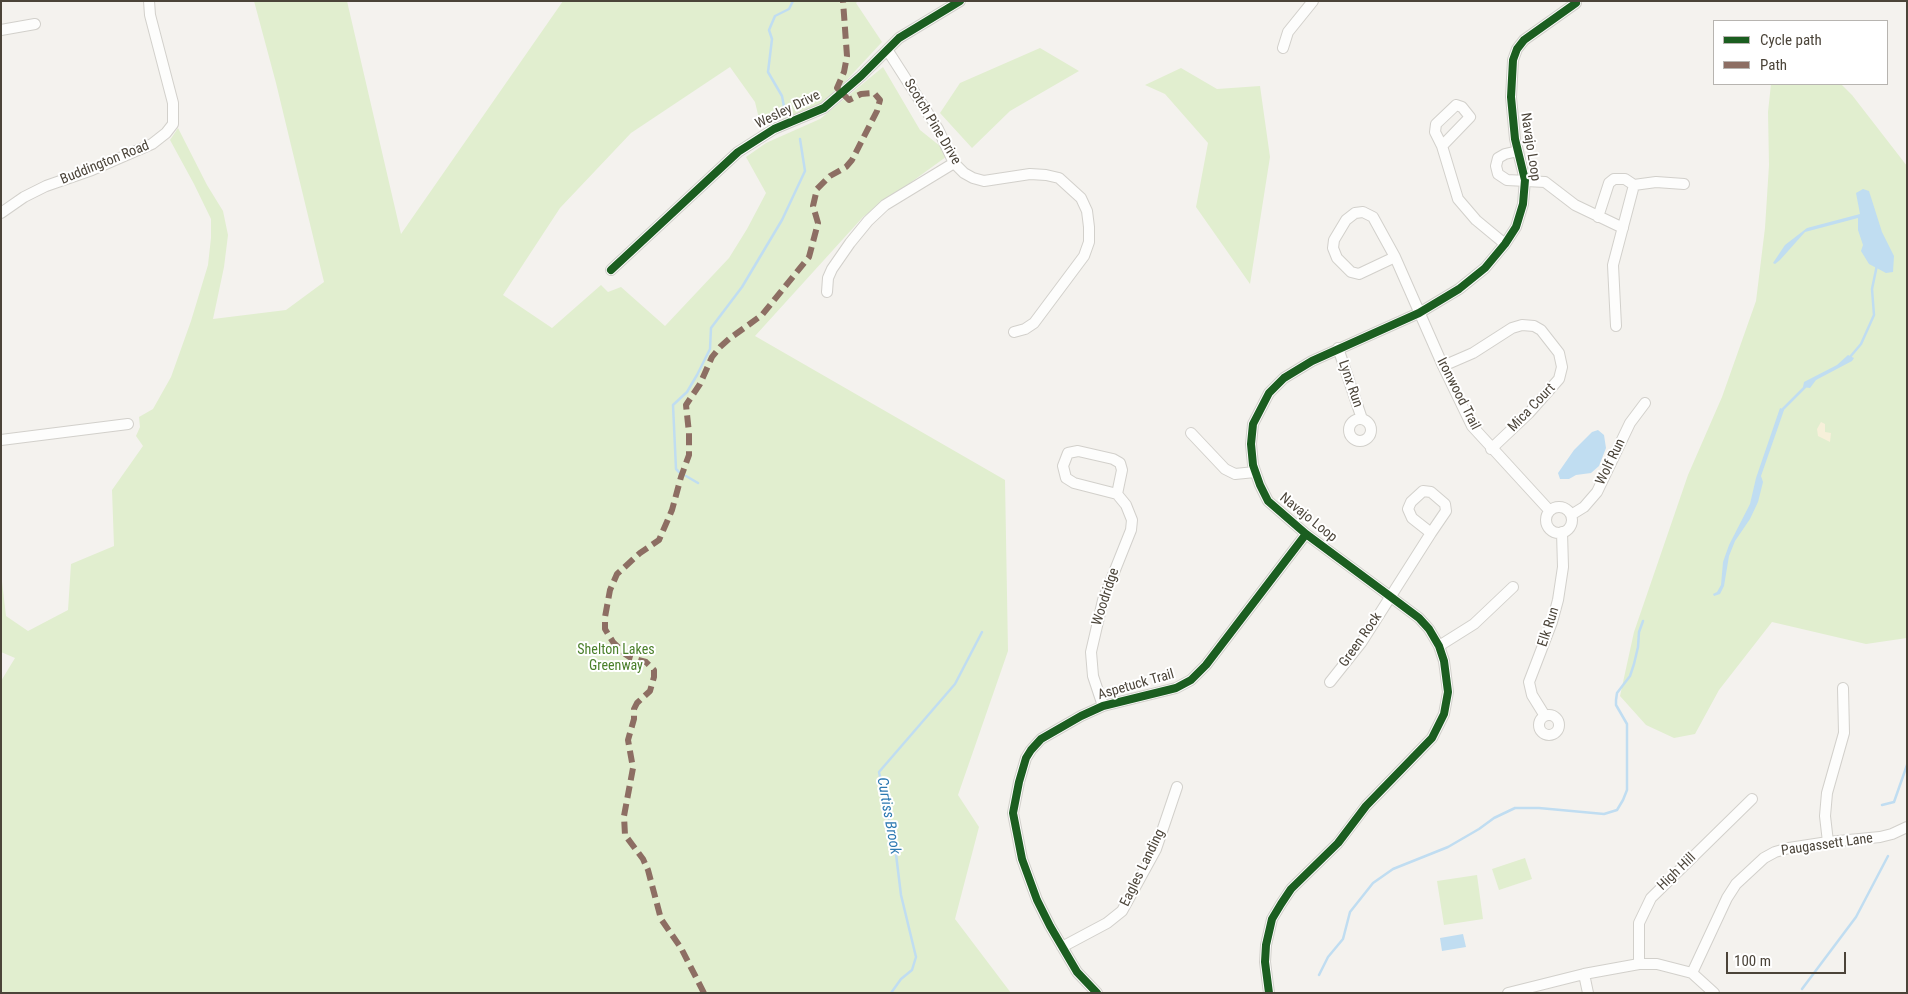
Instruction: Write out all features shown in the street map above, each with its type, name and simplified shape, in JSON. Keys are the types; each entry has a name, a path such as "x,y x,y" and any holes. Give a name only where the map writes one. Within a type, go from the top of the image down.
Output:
{"street":[{"name":"Buddington Road","path":"1,213 24,197 46,186 92,170 152,144 173,124 173,103 150,15 149,1"},
{"name":"Wesley Drive","path":"611,270 738,152 774,129 824,108 888,51 899,38 960,1"},
{"path":"1283,48 1288,32 1313,1"},
{"name":"Navajo Loop","path":"1268,993 1265,962 1266,945 1272,920 1281,904 1292,889 1338,842 1366,806 1423,748 1440,726 1448,692 1446,672 1439,646 1429,629 1419,618 1306,534 1268,501 1255,472 1251,454 1252,430 1258,412 1268,393 1298,368 1338,348 1419,313 1460,289 1485,268 1505,244 1516,227 1523,204 1525,180 1518,151 1511,97 1513,60 1517,49 1524,40 1576,3"},
{"path":"1,30 35,24"},
{"name":"Scotch Pine Drive","path":"888,51 938,129 954,163 964,173 984,181 1030,174 1046,175 1059,178 1082,198 1087,211 1089,227 1089,242 1084,256 1034,323 1025,329 1014,332"},
{"path":"1442,146 1458,199 1476,220 1505,244"},
{"name":"Navajo Loop","path":"1518,151 1498,158 1496,166 1498,174 1507,180 1525,180"},
{"path":"827,292 828,278 832,269 868,221 885,205 954,163"},
{"path":"1598,217 1609,183 1614,179 1625,179 1634,185 1656,182 1684,184"},
{"path":"1525,180 1545,182 1575,205 1623,228"},
{"path":"1616,326 1613,265 1634,185"},
{"path":"1363,212 1372,217 1395,257 1359,274 1351,272 1337,258 1333,248 1334,240 1346,220 1355,213 1363,212"},
{"name":"Ironwood Trail","path":"1395,257 1442,366 1472,426 1549,510"},
{"name":"Mica Court","path":"1442,366 1473,353 1512,328 1522,325 1534,326 1541,330 1559,353 1562,366 1560,379 1492,449"},
{"name":"Lynx Run","path":"1338,348 1362,419"},
{"name":"Wolf Run","path":"1571,515 1584,507 1597,492 1630,423 1645,403"},
{"path":"1,440 128,424"},
{"path":"1191,433 1225,469 1235,474 1255,472"},
{"path":"1078,451 1113,459 1120,463 1122,470 1117,494 1069,481 1063,470 1068,453 1078,451"},
{"name":"Woodridge","path":"1102,706 1093,676 1090,652 1103,600 1132,525 1130,512 1117,494"},
{"path":"1560,506 1567,509 1571,515 1570,526 1562,532 1551,530 1546,524 1549,510 1560,506"},
{"name":"Elk Run","path":"1545,716 1532,695 1529,682 1552,622 1556,605 1563,566 1562,532"},
{"name":"Green Rock","path":"1330,682 1361,643 1431,533"},
{"name":"Aspetuck Trail","path":"1097,993 1077,972 1050,926 1028,879 1016,833 1014,806 1026,758 1036,743 1064,725 1102,706 1176,688 1191,680 1206,665 1306,534"},
{"path":"1439,646 1484,615 1513,587"},
{"path":"1828,842 1827,793 1841,750 1844,733 1843,688"},
{"name":"Eagles Landing","path":"1062,947 1107,923 1122,912 1156,849 1178,787"},
{"name":"High Hill","path":"1639,964 1639,923 1651,898 1752,799"},
{"name":"Paugassett Lane","path":"1692,973 1736,884 1754,866 1769,855 1782,850 1828,842 1880,837 1907,827"},
{"path":"1508,993 1584,974 1639,964 1656,964 1692,973 1714,993"},
{"path":"1584,974 1588,993"}],"green space":[{"name":"Shelton Lakes Greenway","path":"254,1 347,1 401,234 563,1 858,1 856,3 882,42 844,83 821,104 761,127 755,102 730,67 631,133 560,208 503,295 552,328 601,285 608,292 621,287 665,326 729,258 766,193 746,157 766,143 820,119 883,67 920,130 950,154 863,217 755,336 1005,480 1008,651 958,795 979,827 955,919 1011,993 1,993 1,681 15,658 1,652 1,573 6,616 28,631 68,610 71,564 114,546 112,490 143,446 136,436 140,427 139,417 153,409 171,377 208,265 211,219 170,140 178,128 207,185 223,211 228,235 224,267 213,319 286,310 324,282 276,83"},
{"path":"1040,48 1079,71 1010,111 972,148 940,113 960,83"},
{"path":"1181,68 1217,89 1260,86 1270,157 1250,284 1196,207 1208,143 1165,94 1145,85"},
{"path":"1771,85 1842,85 1852,95 1907,166 1907,638 1866,644 1772,622 1719,690 1695,734 1674,738 1646,725 1620,696 1634,632 1688,475 1722,397 1756,301 1765,228 1769,165 1768,112"},
{"path":"1525,858 1532,879 1499,890 1492,869"},
{"path":"1477,875 1483,919 1444,925 1437,881"}],"sand":[{"path":"1821,422 1825,424 1825,432 1831,433 1830,442 1818,436 1817,429"}],"water":[{"path":"1863,189 1869,191 1882,232 1894,256 1893,272 1886,273 1869,264 1861,251 1863,245 1858,230 1858,218 1805,232 1780,260 1775,264 1773,263 1785,245 1807,228 1860,214 1856,193"},
{"path":"1848,355 1854,358 1852,361 1816,380 1810,388 1803,387 1804,382 1837,365"},
{"path":"1780,408 1784,410 1761,476 1763,482 1758,502 1750,519 1735,541 1729,556 1724,586 1720,594 1714,596 1713,594 1717,592 1721,585 1723,562 1729,545 1750,504 1756,478"},
{"path":"1598,430 1604,435 1606,448 1599,466 1591,473 1576,475 1569,479 1560,479 1558,473 1574,450 1592,432"},
{"path":"1463,934 1466,947 1442,951 1440,938"}],"waterway":[{"path":"785,112 782,96 768,72 772,39 769,30 775,16 789,9 793,1"},
{"path":"679,472 676,469 673,405 687,392 710,349 711,328 742,287 782,220 805,171 800,139"},
{"path":"1850,357 1861,344 1874,315 1872,289 1877,265"},
{"path":"1782,410 1806,386"},
{"path":"686,476 698,483"},
{"path":"1319,975 1328,957 1343,939 1350,912 1373,883 1393,869 1448,847 1494,818 1515,808 1539,808 1604,814 1617,810 1627,790 1627,724 1616,705 1616,700 1617,693 1630,676 1643,621"},
{"name":"Curtiss Brook","path":"891,993 901,979 912,970 916,957 901,895 895,846 879,772 955,684 982,632"},
{"path":"1882,805 1894,802 1907,765"},
{"path":"1802,989 1856,917 1888,856"}],"marked path":[{"path":"704,993 681,948 661,919 648,870 643,859 625,835 624,816 633,768 628,740 634,719 634,709 637,703 650,691 654,670 646,662 631,658 625,654 613,642 605,629 605,617 610,590 617,574 640,553 659,540 672,510 689,455 686,405 700,384 712,357 720,347 762,315 809,257 818,223 813,206 817,189 830,176 846,167 852,160 877,111 880,100 874,93 861,94 849,100 837,88 844,72 847,56 843,1"}],"cycle path":[{"path":"611,270 738,152 774,129 824,108 861,76 899,38 960,1"},
{"path":"1269,993 1265,962 1266,945 1272,919 1291,889 1338,843 1366,806 1432,738 1444,714 1448,692 1444,661 1439,646 1429,629 1419,618 1306,534 1268,501 1253,465 1251,444 1253,424 1269,393 1284,378 1312,361 1419,313 1459,289 1485,268 1505,244 1516,227 1523,204 1525,180 1515,139 1511,97 1513,60 1517,49 1524,40 1576,3"},
{"path":"1097,993 1077,972 1050,926 1037,900 1022,859 1013,813 1026,758 1041,739 1081,716 1103,706 1176,688 1191,680 1206,665 1306,534"}]}
